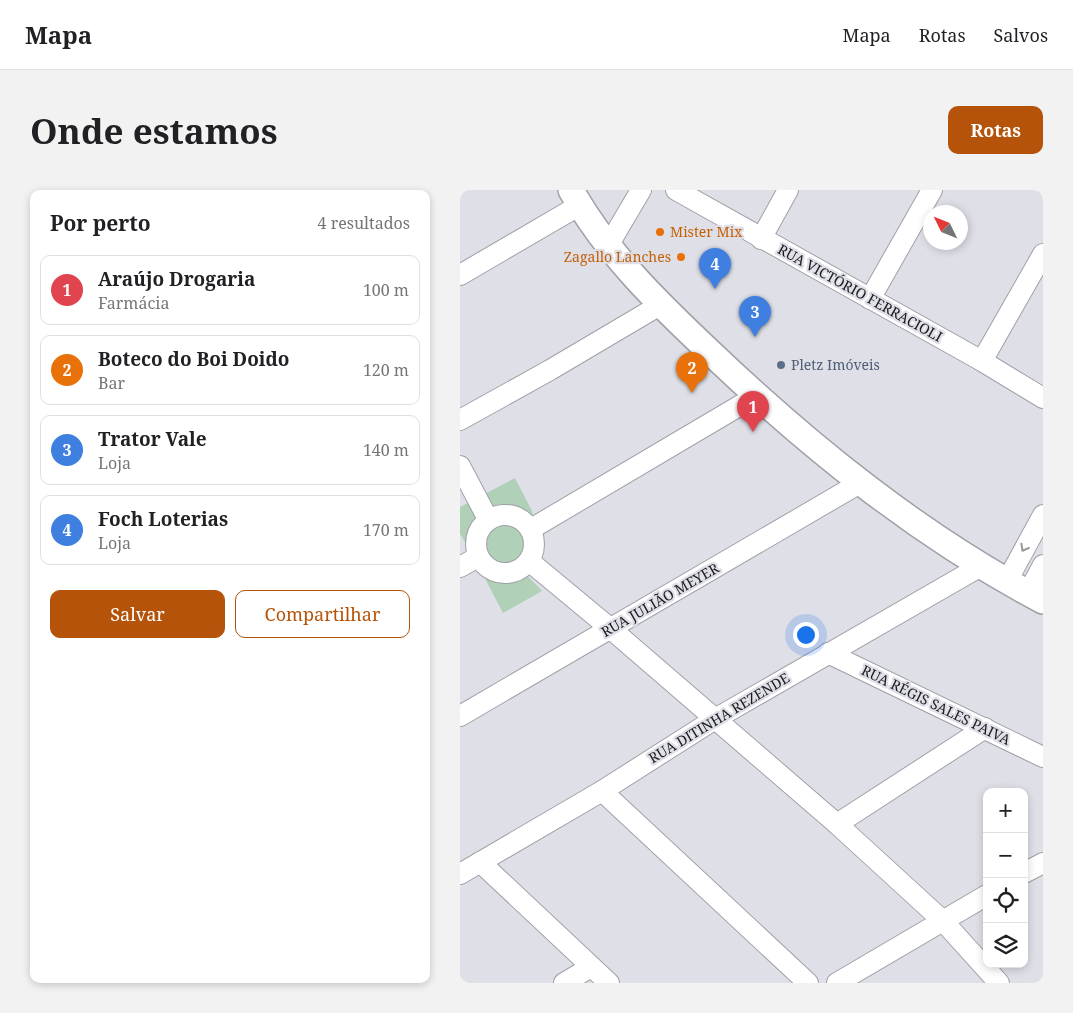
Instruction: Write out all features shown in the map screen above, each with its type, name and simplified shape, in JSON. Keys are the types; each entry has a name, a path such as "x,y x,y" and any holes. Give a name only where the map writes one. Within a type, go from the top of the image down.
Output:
{"main road":[{"path":"575,198 608,246 660,305 756,396 860,483 981,566 1036,597"}],"street":[{"path":"608,246 641,190"},
{"name":"RUA VICTÓRIO FERRACIOLI","path":"676,190 982,361 1043,398"},
{"path":"761,239 788,190"},
{"path":"870,299 932,190"},
{"path":"460,275 575,198"},
{"path":"982,361 1043,254"},
{"path":"460,420 550,370 660,305"},
{"path":"531,529 756,396"},
{"path":"460,466 488,519"},
{"name":"RUA JULIÃO MEYER","path":"460,716 860,483"},
{"path":"497,515 517,516 531,529 534,551 529,561 523,567 507,573 498,572 490,569 478,557 476,549 478,532 488,519 497,515"},
{"path":"1006,581 1043,515"},
{"path":"460,567 478,557"},
{"path":"529,561 611,628 837,824 943,921 999,983"},
{"path":"1036,597 1043,565"},
{"name":"RUA DITINHA REZENDE","path":"460,874 602,791 715,719 981,566"},
{"name":"RUA RÉGIS SALES PAIVA","path":"828,654 1043,757"},
{"path":"837,824 985,728"},
{"path":"602,791 808,983"},
{"path":"480,862 609,983"},
{"path":"1028,871 1043,862"},
{"path":"837,983 983,898"},
{"path":"564,983 591,967"}],"green space":[{"path":"515,478 532,511 534,530 535,552 523,571 542,591 503,613 460,534 460,507"}],"place":[{"name":"Mister Mix","path":"660,232"},
{"name":"Zagallo Lanches","path":"681,257"},
{"name":"Foch Loterias","path":"715,289"},
{"name":"Trator Vale","path":"755,337"},
{"name":"Pletz Imóveis","path":"781,365"},
{"name":"Boteco do Boi Doido","path":"692,393"},
{"name":"Araújo Drogaria","path":"753,432"}]}
